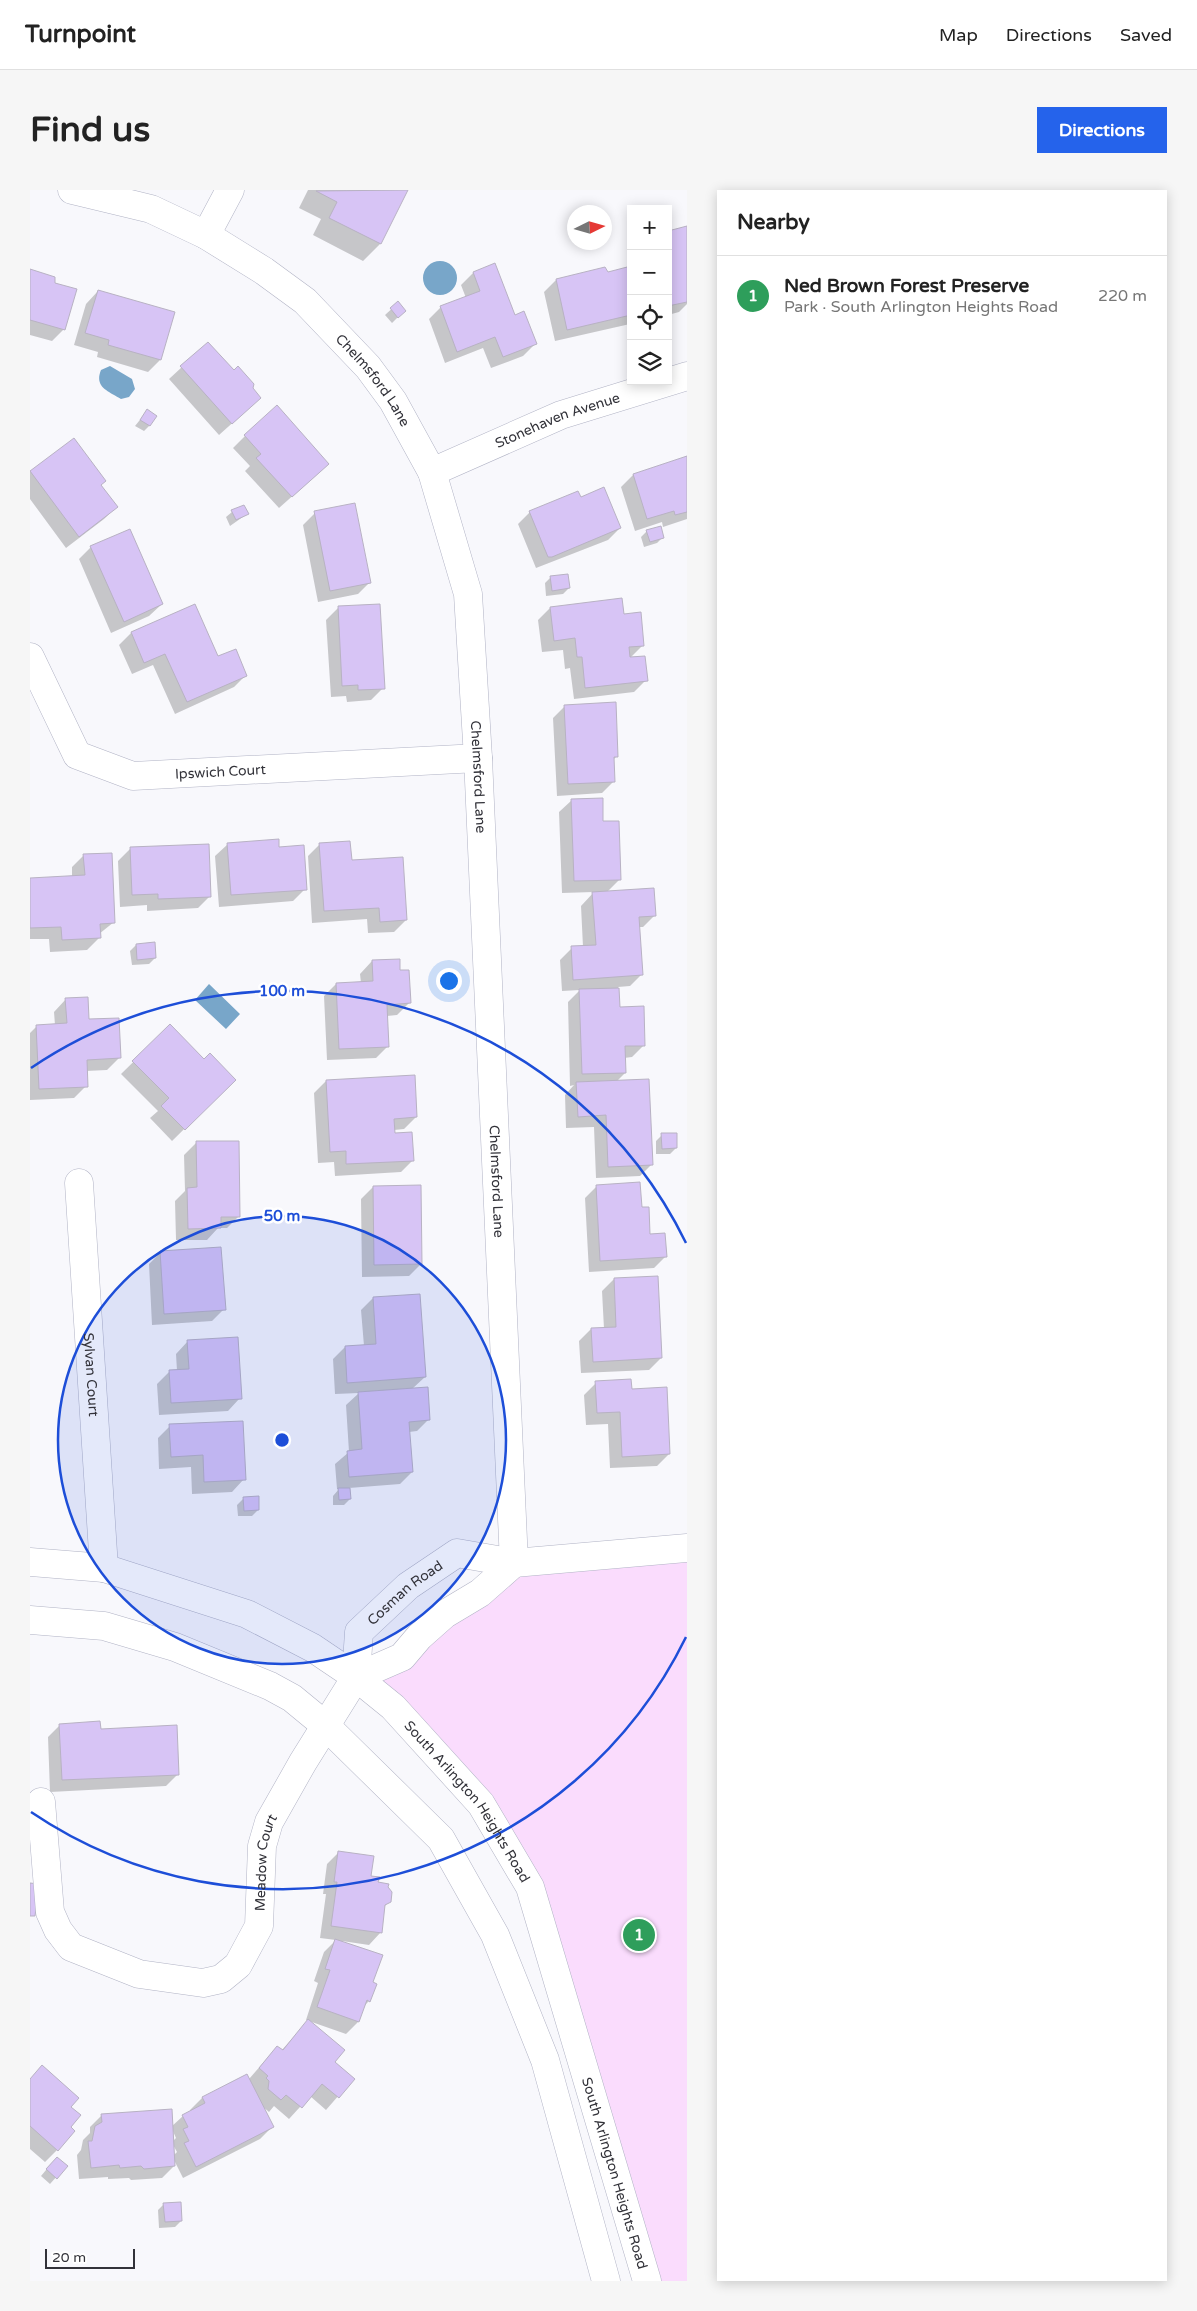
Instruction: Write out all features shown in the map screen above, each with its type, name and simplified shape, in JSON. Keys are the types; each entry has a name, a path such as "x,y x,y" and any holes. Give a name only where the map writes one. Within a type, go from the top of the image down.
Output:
{"street":[{"name":"Chelmsford Lane","path":"72,190 151,209 206,235 264,271 305,301 339,334 368,367 393,401 432,472 468,594 478,758 514,1563"},
{"path":"206,235 230,190"},
{"name":"Stonehaven Avenue","path":"432,472 561,415 687,376"},
{"name":"Ipswich Court","path":"30,657 77,755 133,776 478,758"},
{"name":"Sylvan Court","path":"79,1182 104,1568"},
{"name":"Cosman Road","path":"356,1677 359,1632 408,1586 457,1553 514,1563 687,1548"},
{"name":"South Arlington Heights Road","path":"30,1562 104,1568 247,1614 313,1648 356,1677 393,1707 481,1804 530,1887 647,2281"},
{"path":"356,1677 402,1657 419,1637 445,1614 480,1593 514,1563"},
{"path":"30,1620 104,1626 175,1647 270,1686 292,1698 326,1726 441,1840 495,1935 545,2060 606,2281"},
{"name":"Meadow Court","path":"41,1802 47,1896 50,1912 58,1930 71,1947 139,1974 203,1983 221,1979 238,1966 259,1926 262,1846 269,1822 303,1762 356,1677"}],"shaded area":[{"path":"687,1545 687,2281 647,2281 580,2030 481,1804 356,1677 514,1563"}],"water":[{"path":"440,261 452,266 457,278 452,290 440,295 428,290 423,278 428,266"},
{"path":"110,366 132,379 135,389 129,397 121,399 101,385 99,376 101,370"},
{"path":"209,984 240,1014 226,1029 195,1000"}],"building":[{"path":"408,190 381,244 329,218 337,202 316,191"},
{"path":"687,226 687,302 672,305 672,250 672,230"},
{"path":"495,263 515,315 524,311 537,344 503,357 495,337 457,352 440,306 480,291 473,272"},
{"path":"605,267 608,272 627,267 627,316 567,330 556,279"},
{"path":"30,269 55,277 55,283 77,289 65,330 30,320"},
{"path":"98,290 175,312 161,360 108,345 109,340 85,333"},
{"path":"398,301 406,311 398,318 390,308"},
{"path":"208,342 234,370 238,366 254,384 253,388 261,398 232,424 180,366"},
{"path":"277,405 329,464 292,497 256,458 261,454 244,435"},
{"path":"147,409 157,416 150,426 140,420"},
{"path":"74,438 106,481 101,485 118,507 79,537 30,471"},
{"path":"687,456 687,512 675,515 674,511 647,519 633,474"},
{"path":"604,487 621,528 548,557 529,511 578,491 581,497"},
{"path":"355,503 371,583 330,591 314,511"},
{"path":"244,505 249,514 236,520 231,510"},
{"path":"661,526 664,538 650,542 646,530"},
{"path":"130,529 163,604 124,622 90,546"},
{"path":"568,574 570,588 552,591 550,576"},
{"path":"622,598 624,614 641,612 644,646 629,647 630,657 645,656 648,681 585,688 582,657 577,657 575,638 554,641 550,607"},
{"path":"195,604 218,656 236,649 247,676 187,702 165,654 144,663 131,632"},
{"path":"380,604 385,689 358,690 358,685 342,686 338,606"},
{"path":"616,702 618,757 614,757 615,782 568,784 564,705"},
{"path":"603,798 603,821 619,821 621,880 574,881 571,799"},
{"path":"279,839 279,847 304,845 307,890 231,895 227,843"},
{"path":"350,841 352,860 403,857 407,920 380,922 379,908 324,911 319,843"},
{"path":"209,844 211,897 158,899 158,894 132,895 130,847"},
{"path":"112,853 115,923 100,924 101,938 62,940 61,927 30,928 30,878 85,875 83,854"},
{"path":"654,888 656,916 639,917 643,975 573,980 571,946 596,945 592,892"},
{"path":"155,942 156,958 137,960 136,944"},
{"path":"400,959 400,970 409,970 411,1003 387,1005 389,1047 339,1049 336,983 373,981 372,960"},
{"path":"619,988 620,1007 644,1006 645,1046 625,1046 626,1073 582,1074 579,989"},
{"path":"88,997 89,1019 119,1018 121,1058 87,1060 88,1087 39,1089 36,1025 67,1023 65,998"},
{"path":"170,1024 204,1059 210,1053 236,1080 185,1130 161,1106 169,1098 132,1061"},
{"path":"415,1075 417,1117 394,1119 395,1133 412,1132 414,1161 346,1164 346,1151 330,1152 326,1080"},
{"path":"649,1079 653,1165 608,1167 606,1115 578,1117 576,1082"},
{"path":"661,1133 677,1133 677,1148 662,1149"},
{"path":"196,1141 239,1141 240,1217 221,1217 221,1228 188,1229 187,1188 197,1187"},
{"path":"640,1182 642,1207 649,1207 650,1234 665,1233 667,1257 600,1261 596,1185"},
{"path":"421,1185 422,1264 374,1265 373,1186"},
{"path":"221,1247 226,1310 164,1314 160,1251"},
{"path":"658,1276 662,1358 593,1362 591,1328 616,1327 614,1278"},
{"path":"420,1294 426,1377 347,1383 345,1346 376,1344 373,1297"},
{"path":"238,1337 242,1399 171,1403 169,1370 189,1369 187,1340"},
{"path":"631,1379 632,1389 667,1387 670,1454 622,1457 620,1412 597,1413 595,1381"},
{"path":"428,1387 430,1420 409,1422 413,1472 349,1477 347,1451 362,1449 358,1392"},
{"path":"243,1421 246,1480 204,1482 203,1455 171,1457 169,1424"},
{"path":"338,1488 350,1488 351,1499 339,1500"},
{"path":"259,1496 259,1510 244,1511 243,1497"},
{"path":"100,1721 101,1729 177,1725 179,1775 62,1780 59,1724"},
{"path":"338,1851 374,1856 371,1876 380,1877 378,1882 389,1884 388,1887 392,1892 391,1902 385,1905 382,1933 331,1926 337,1882 334,1882"},
{"path":"30,1883 39,1884 35,1916 30,1916"},
{"path":"335,1939 383,1955 373,1982 377,1984 370,2002 367,2000 359,2022 317,2007 330,1970 325,1969"},
{"path":"308,2019 345,2050 335,2062 355,2079 339,2098 322,2084 302,2108 286,2095 281,2100 268,2089 269,2081 266,2078 268,2076 259,2068 277,2046 283,2050"},
{"path":"42,2065 79,2098 71,2107 81,2115 71,2127 75,2131 58,2151 30,2126 30,2079"},
{"path":"247,2074 274,2127 196,2167 184,2143 189,2141 183,2129 188,2127 182,2115 205,2103 202,2097"},
{"path":"172,2109 175,2166 144,2169 141,2166 120,2168 119,2165 91,2168 88,2141 92,2141 95,2126 102,2122 101,2114"},
{"path":"57,2157 68,2166 57,2179 46,2169"},
{"path":"181,2202 182,2221 165,2222 163,2203"}],"place":[{"name":"Ned Brown Forest Preserve","path":"639,1935"}]}
